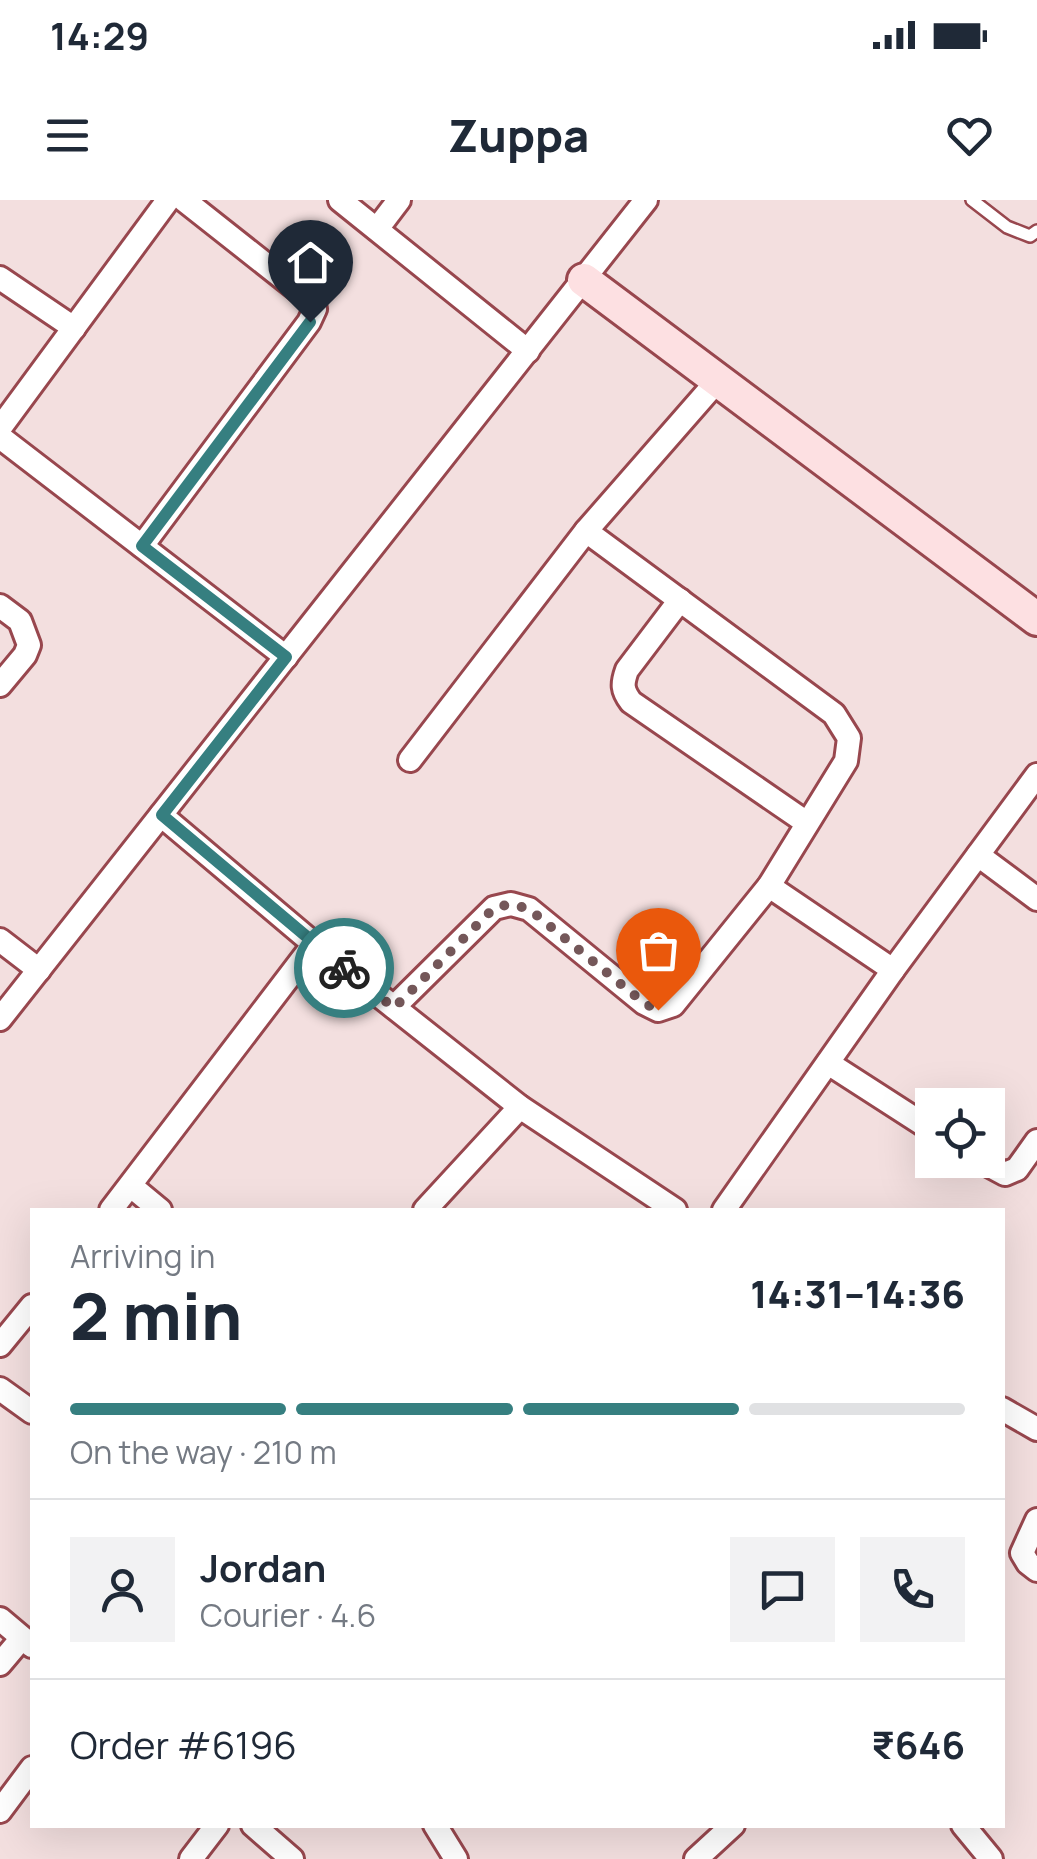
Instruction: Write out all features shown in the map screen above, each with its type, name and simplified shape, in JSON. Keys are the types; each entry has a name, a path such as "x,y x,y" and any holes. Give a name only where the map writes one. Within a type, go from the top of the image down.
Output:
{"street":[{"path":"0,428 168,200"},
{"path":"142,546 310,322 314,309 308,298 184,200"},
{"path":"340,200 528,351"},
{"path":"376,229 399,200"},
{"path":"0,1019 646,200"},
{"path":"0,278 74,328"},
{"path":"584,280 1037,619"},
{"path":"410,760 586,531 718,380"},
{"path":"0,437 286,657"},
{"path":"394,1008 494,908 511,904 529,909 644,1003 658,1010 673,1005 769,886 846,762 850,738 834,714 586,531"},
{"path":"680,600 627,670 623,692 631,702 807,823"},
{"path":"0,606 20,622 28,645 0,685"},
{"path":"725,1208 1037,775"},
{"path":"162,815 314,944 520,1107 672,1208"},
{"path":"978,855 1037,899"},
{"path":"769,886 893,970"},
{"path":"0,940 39,970"},
{"path":"113,1208 314,944"},
{"path":"828,1063 915,1119"},
{"path":"427,1208 520,1107"},
{"path":"1005,1174 1018,1169 1037,1141"},
{"path":"131,1186 158,1208"},
{"path":"0,1345 30,1308"},
{"path":"0,1389 30,1411"},
{"path":"1005,1411 1037,1429"},
{"path":"1037,1520 1022,1553 1037,1570"},
{"path":"0,1619 27,1642 0,1664"},
{"path":"0,1811 30,1771"},
{"path":"190,1859 215,1828"},
{"path":"256,1828 292,1859"},
{"path":"436,1828 456,1859"},
{"path":"696,1859 730,1828"},
{"path":"966,1828 991,1859"}],"lane":[{"path":"972,200 1006,227 1030,236 1037,231"}],"way so far":[{"path":"344,968 394,1008 494,908 511,904 529,909 644,1003 658,1010"}],"route":[{"path":"310,322 142,546 286,657 162,815 344,968"}]}
